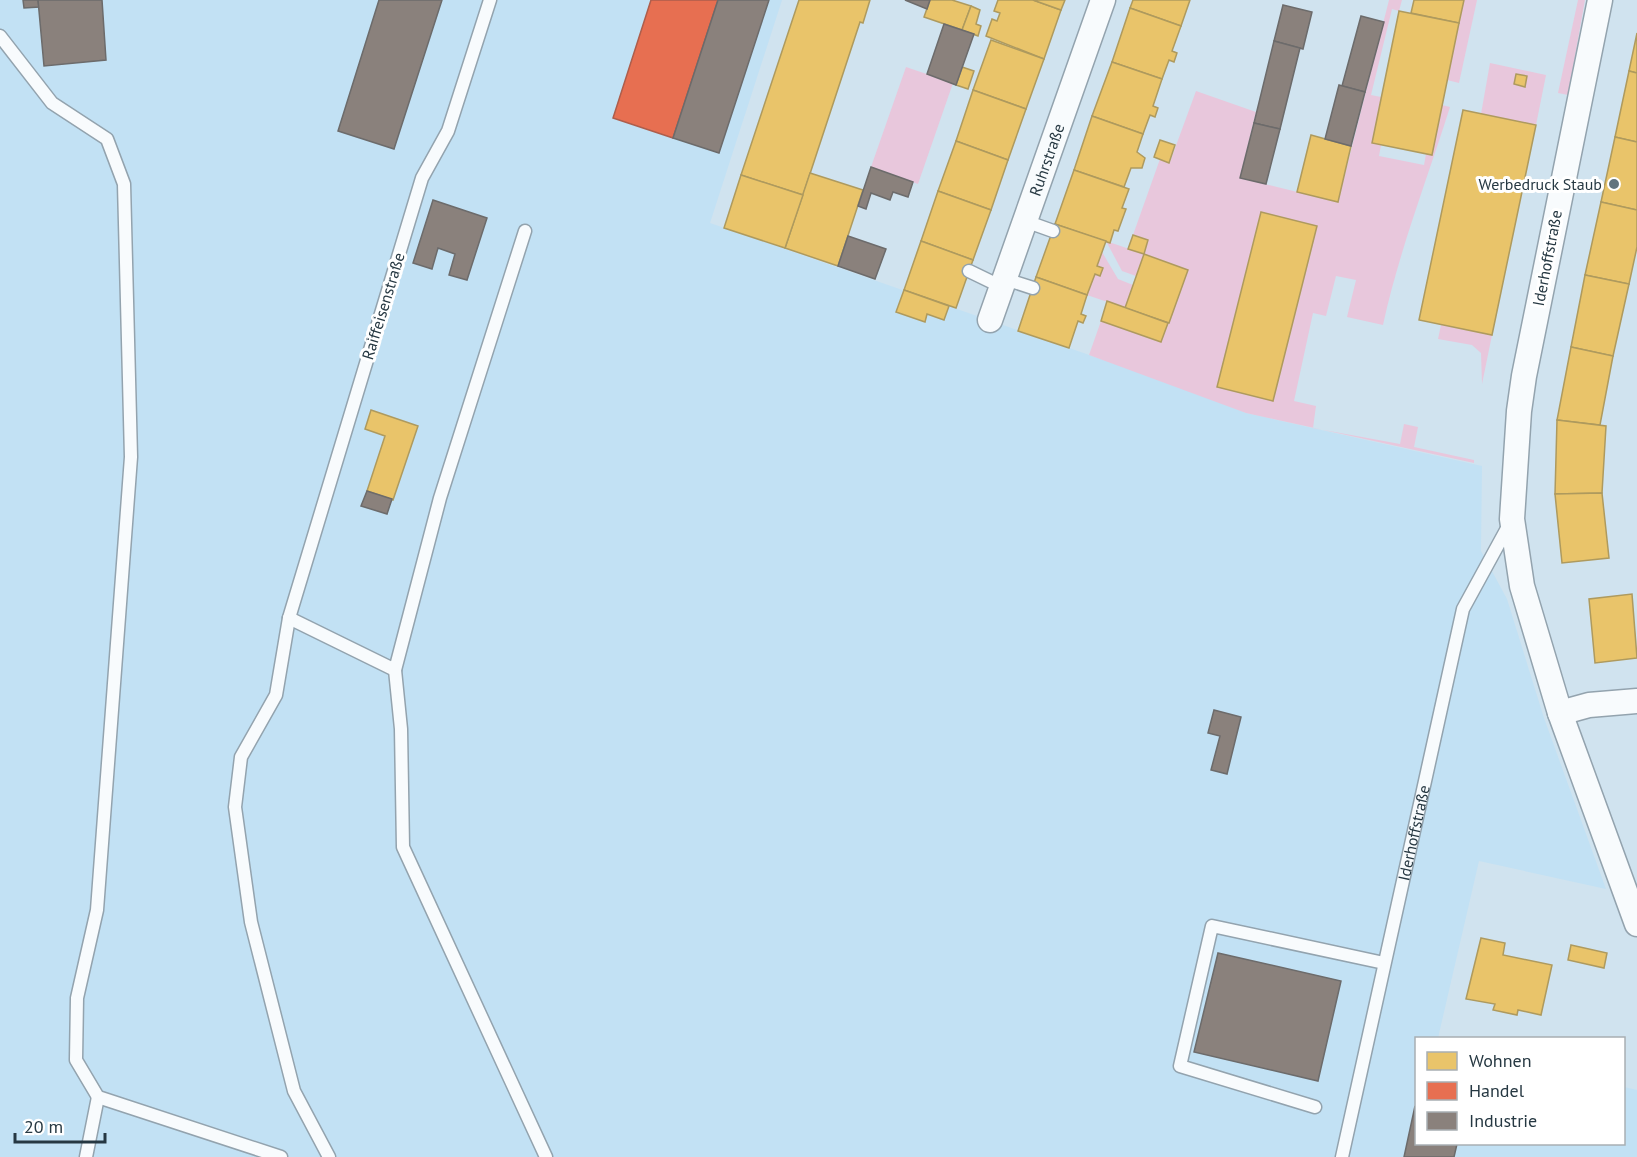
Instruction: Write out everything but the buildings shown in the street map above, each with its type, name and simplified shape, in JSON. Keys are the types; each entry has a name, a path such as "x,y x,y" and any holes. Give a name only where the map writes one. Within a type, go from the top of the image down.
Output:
{"street":[{"name":"Ruhrstraße","path":"990,320 1103,0"},
{"name":"Iderhoffstraße","path":"1600,0 1529,347 1519,411 1512,519 1522,586 1560,713 1637,924"},
{"path":"1560,713 1589,705 1637,701"}],"lane":[{"name":"Raiffeisenstraße","path":"329,1157 294,1091 252,922 235,807 241,757 276,695 289,618 422,178 448,131 490,0"},
{"path":"0,36 52,103 107,139 124,183 131,458 97,910 77,1008 76,1060 98,1097 281,1157"},
{"path":"1025,221 1053,231"},
{"path":"525,231 440,498 395,670 401,729 403,846 546,1157"},
{"path":"969,271 1003,283 1033,288"},
{"name":"Iderhoffstraße","path":"1342,1157 1463,609 1512,519"},
{"path":"289,618 395,670"},
{"path":"1315,1107 1180,1066 1212,926 1384,963"},
{"path":"86,1157 98,1097"}],"shaded area":[{"path":"0,0 782,0 710,223 1184,388 1246,413 1482,466 1481,551 1507,599 1544,718 1606,889 1479,861 1438,1037 1415,1037 1415,1145 1625,1145 1625,1087 1637,1090 1637,1157 0,1157"},
{"path":"1389,0 1402,0 1399,11 1392,9 1371,95 1381,97 1373,143 1381,145 1379,156 1424,165 1426,154 1432,155 1442,105 1450,107 1405,243 1383,325 1347,317 1356,280 1336,276 1326,316 1313,313 1294,401 1316,406 1313,428 1246,413 1089,355 1101,321 1160,342 1188,270 1144,255 1136,276 1122,271 1106,241 1144,254 1148,240 1133,235 1160,159 1170,162 1196,91 1256,112 1240,178 1338,202","holes":["1261,212 1317,226 1272,401 1218,387"]},
{"path":"1464,0 1477,0 1459,83 1447,80"},
{"path":"1578,0 1585,0 1568,95 1558,93"},
{"path":"1490,63 1546,75 1536,125 1481,114"},
{"path":"906,67 953,83 918,184 871,167"},
{"path":"1102,252 1118,279 1133,285 1125,308 1087,295 1095,274 1103,268 1097,266"},
{"path":"1441,325 1492,335 1482,384 1481,353 1472,345 1438,339"},
{"path":"1404,424 1418,427 1414,447 1474,460 1474,463 1322,430 1400,444"}],"place":[{"name":"Werbedruck Staub","path":"1614,184"}]}
